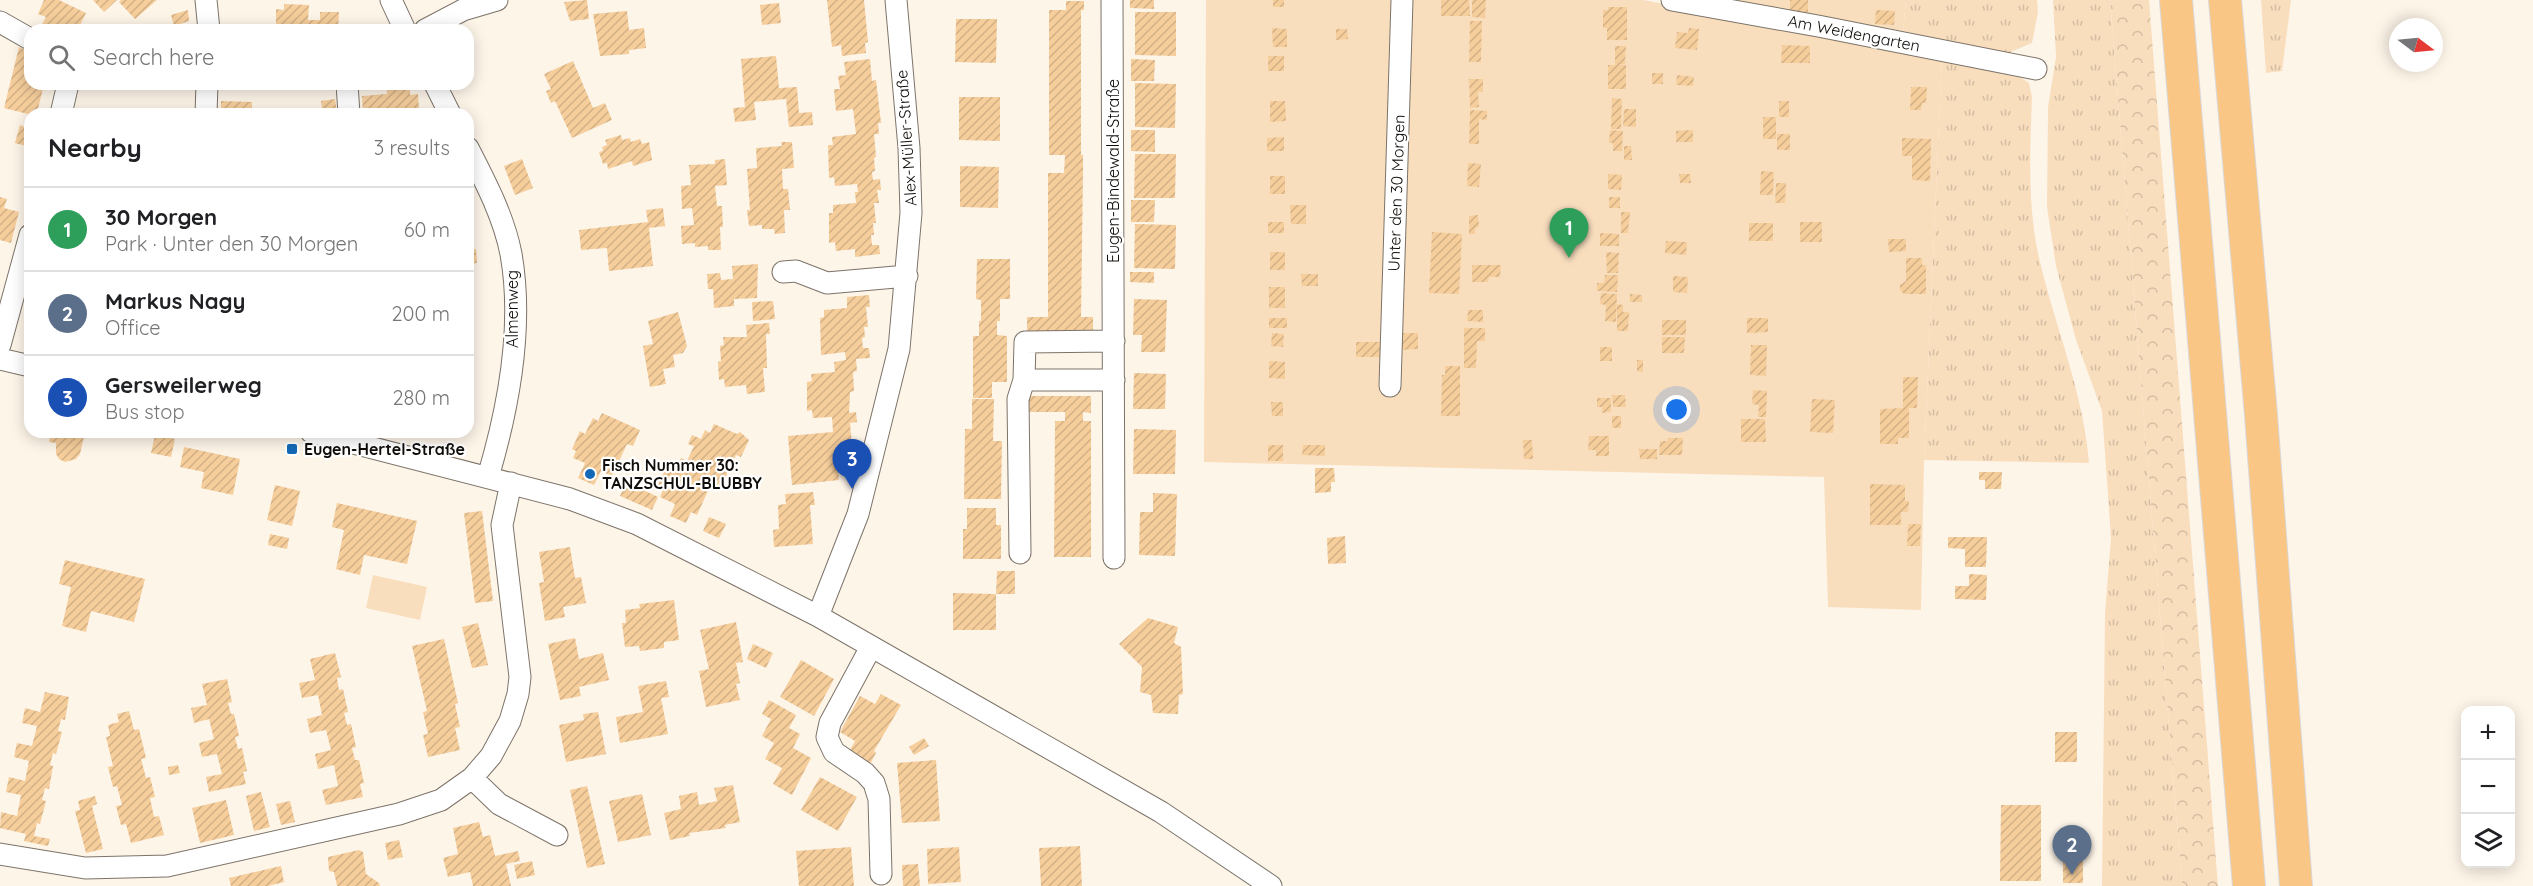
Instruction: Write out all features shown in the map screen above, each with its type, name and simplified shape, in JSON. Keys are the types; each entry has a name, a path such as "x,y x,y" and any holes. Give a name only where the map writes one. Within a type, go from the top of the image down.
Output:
{"highway":[{"path":"2176,0 2249,886"},
{"path":"2225,0 2261,415 2296,886"}],"street":[{"path":"206,0 208,24"},
{"path":"391,0 402,24"},
{"path":"436,24 463,10 497,0"},
{"name":"Alex-Müller-Straße","path":"818,616 858,514 899,349 911,213 909,148 896,0"},
{"name":"Eugen-Bindewald-Straße","path":"1112,0 1114,558"},
{"name":"Unter den 30 Morgen","path":"1390,386 1402,0"},
{"name":"Am Weidengarten","path":"1672,0 2036,69"},
{"path":"0,22 24,36"},
{"path":"62,108 67,90"},
{"path":"206,108 207,90"},
{"path":"347,90 349,108"},
{"path":"438,90 447,108"},
{"name":"Almenweg","path":"474,159 489,188 511,253 515,294 511,372 488,477"},
{"path":"0,345 24,257"},
{"path":"783,272 796,271 827,283 907,276"},
{"path":"1020,553 1017,399 1024,380 1025,342 1114,341"},
{"path":"0,359 24,365"},
{"path":"1024,380 1114,380"},
{"path":"367,438 488,477 570,499 637,525 818,616 1190,831 1271,886"},
{"path":"0,854 85,868 167,866 399,814 441,800 472,778 500,742 510,721 518,694 520,677 502,525 511,483"},
{"path":"871,647 830,723 827,737 834,752 865,773 874,783 879,799 880,874"},
{"path":"472,778 499,804 557,835"}],"green space":[{"path":"1206,0 1643,0 1942,57 1924,460 1921,610 1828,607 1824,477 1204,462"},
{"path":"1713,0 1906,0 1903,31"},
{"path":"1906,0 2037,0 2038,12 2032,43 2001,56 1903,31"},
{"path":"2053,0 2110,0 2182,886 2102,886 2105,613 2111,538 2102,411 2076,340 2056,266 2047,207 2048,107 2056,57"},
{"path":"2110,0 2149,0 2218,886 2182,886"},
{"path":"2261,0 2291,0 2282,71 2266,73"},
{"path":"1942,57 2014,73 2029,83 2032,97 2031,201 2036,242 2046,287 2076,387 2089,463 1924,460"},
{"path":"373,575 427,587 420,620 366,608"}],"building":[{"path":"44,0 59,0 86,13 80,24 42,24 46,17 38,14"},
{"path":"93,0 117,0 104,12"},
{"path":"121,0 157,0 135,19 119,2"},
{"path":"587,0 589,19 570,21 564,2"},
{"path":"827,0 864,0 868,42 865,43 866,53 842,56 841,45 832,47"},
{"path":"1130,0 1154,0 1154,9 1130,8"},
{"path":"1273,0 1284,0 1284,7 1273,7"},
{"path":"1441,0 1469,0 1470,16 1441,16"},
{"path":"1472,0 1486,0 1485,18 1472,17"},
{"path":"1790,0 1808,0 1808,12 1790,12"},
{"path":"1066,1 1084,1 1084,10 1081,10 1083,173 1081,317 1093,317 1093,334 1027,334 1027,317 1048,317 1048,173 1064,173 1065,155 1049,155 1049,10 1066,10"},
{"path":"779,3 781,23 762,25 760,5"},
{"path":"284,4 309,5 308,20 320,20 320,12 339,12 338,24 276,24 276,9 284,10"},
{"path":"1608,7 1627,7 1627,40 1607,40 1607,28 1603,28 1603,10 1608,10"},
{"path":"188,10 189,21 173,24 171,15"},
{"path":"1876,10 1895,11 1894,25 1875,24"},
{"path":"627,11 629,30 644,28 646,48 629,50 629,54 600,56 593,14"},
{"path":"1135,12 1176,12 1176,56 1135,55"},
{"path":"956,19 997,19 996,63 955,62"},
{"path":"1470,21 1482,21 1481,62 1469,62"},
{"path":"1272,28 1287,29 1287,47 1273,47"},
{"path":"1689,28 1699,29 1697,50 1675,48 1677,32 1688,33"},
{"path":"1336,29 1347,29 1348,39 1336,40"},
{"path":"1782,45 1810,46 1810,63 1781,63"},
{"path":"1615,46 1626,46 1625,64 1618,65 1626,65 1626,89 1608,89 1608,65 1615,65"},
{"path":"19,47 24,49 24,90 43,90 38,108 24,108 24,113 4,108"},
{"path":"776,56 779,88 797,87 799,113 812,112 813,125 789,127 786,99 754,102 756,120 735,122 733,108 745,107 741,59"},
{"path":"1268,56 1284,56 1284,71 1268,71"},
{"path":"870,59 872,81 876,80 881,123 878,123 879,134 874,134 876,157 874,158 875,171 872,172 873,180 880,179 881,190 877,190 879,203 874,203 876,223 873,223 874,235 871,235 872,245 879,245 880,254 855,257 855,249 836,251 835,242 829,243 829,213 833,213 833,205 856,203 855,192 858,192 857,184 835,186 834,177 829,178 828,145 833,145 832,137 856,134 853,109 836,111 834,89 840,89 838,76 846,75 844,62"},
{"path":"1131,59 1155,60 1154,81 1131,81"},
{"path":"573,61 593,108 605,103 612,120 572,138 555,101 551,103 546,91 551,89 544,74"},
{"path":"1652,73 1663,73 1663,84 1652,84"},
{"path":"1677,75 1694,77 1693,86 1676,85"},
{"path":"1469,79 1483,79 1483,92 1478,92 1479,107 1470,108"},
{"path":"1135,83 1176,84 1175,128 1135,127"},
{"path":"1911,87 1927,87 1926,103 1922,103 1921,110 1910,110"},
{"path":"387,90 410,90 410,95 418,94 419,108 363,108 362,96 387,94"},
{"path":"959,97 1000,97 1000,141 959,140"},
{"path":"1612,98 1622,99 1621,129 1611,129"},
{"path":"335,99 336,108 322,108 321,101"},
{"path":"221,101 252,102 252,108 221,108"},
{"path":"1270,101 1285,101 1286,121 1270,122"},
{"path":"1779,101 1789,101 1789,117 1779,117"},
{"path":"1624,109 1636,109 1636,127 1623,126"},
{"path":"1470,110 1487,111 1487,120 1479,119 1479,144 1469,144"},
{"path":"1763,117 1776,117 1776,139 1763,139"},
{"path":"20,125 24,127 24,145 15,143"},
{"path":"1131,130 1155,130 1155,152 1131,151"},
{"path":"1610,130 1623,131 1622,151 1613,151 1613,143 1609,143"},
{"path":"1693,130 1693,142 1676,142 1676,131"},
{"path":"1777,134 1790,134 1790,150 1777,150"},
{"path":"621,135 622,140 630,138 631,142 640,139 642,144 649,142 652,160 633,166 632,161 608,169 607,163 603,164 599,152 603,151 602,147 607,145 605,140"},
{"path":"1284,137 1284,151 1267,151 1267,138"},
{"path":"1902,138 1931,139 1930,181 1912,180 1912,156 1902,156"},
{"path":"781,142 792,142 794,168 782,169 783,189 788,189 790,210 784,210 785,233 775,234 774,229 762,229 762,225 749,226 747,169 757,168 756,148 782,146"},
{"path":"1624,146 1631,146 1632,160 1624,160"},
{"path":"1135,154 1176,154 1175,198 1134,198"},
{"path":"522,159 533,188 515,195 504,166"},
{"path":"725,159 727,185 715,186 717,206 722,206 721,250 708,250 708,246 695,247 695,243 682,244 681,226 694,225 692,208 682,209 681,186 691,185 689,165 715,164 715,160"},
{"path":"1468,163 1481,164 1479,187 1467,186"},
{"path":"960,166 999,167 998,208 960,207"},
{"path":"1761,171 1774,172 1773,195 1760,195"},
{"path":"1608,174 1622,175 1621,190 1608,189"},
{"path":"1679,174 1690,174 1691,183 1680,183"},
{"path":"1270,176 1285,176 1285,194 1270,194"},
{"path":"1776,183 1786,183 1785,203 1775,203"},
{"path":"0,197 7,199 4,208 19,212 11,243 0,240"},
{"path":"1609,197 1620,197 1620,208 1609,208"},
{"path":"1131,200 1155,200 1154,222 1131,222"},
{"path":"1290,205 1306,205 1306,224 1291,224"},
{"path":"663,208 665,226 649,228 653,266 609,271 607,248 581,250 579,230 648,222 646,210"},
{"path":"1621,212 1630,212 1628,233 1621,233"},
{"path":"1478,215 1479,227 1475,228 1475,234 1469,234 1469,216"},
{"path":"1268,222 1284,222 1284,233 1268,233"},
{"path":"1800,222 1822,222 1822,242 1800,242"},
{"path":"1749,223 1773,223 1773,241 1749,241"},
{"path":"1135,224 1176,225 1175,269 1134,268"},
{"path":"1432,232 1462,234 1459,294 1429,293"},
{"path":"1600,233 1619,234 1619,246 1600,246"},
{"path":"1888,239 1906,239 1906,251 1889,252"},
{"path":"1666,241 1687,242 1686,255 1665,253"},
{"path":"474,249 476,249 477,263 474,263"},
{"path":"1270,252 1285,252 1285,270 1270,270"},
{"path":"1606,252 1619,253 1618,273 1607,273"},
{"path":"1906,258 1922,258 1922,265 1926,265 1926,294 1904,294 1900,290 1900,285 1906,281"},
{"path":"977,259 1010,259 1010,299 1000,299 1000,321 997,321 997,335 1007,336 1007,382 992,382 992,398 973,398 973,336 979,336 979,321 981,321 981,300 976,299"},
{"path":"758,264 757,298 734,299 734,306 714,308 713,289 708,289 707,274 720,273 721,280 733,279 732,266"},
{"path":"1472,265 1501,265 1500,277 1489,277 1488,282 1472,282"},
{"path":"1130,272 1154,272 1154,283 1130,282"},
{"path":"1301,274 1318,274 1318,286 1302,286"},
{"path":"1605,275 1618,275 1617,292 1597,291 1597,283 1604,283"},
{"path":"1673,276 1688,277 1687,293 1673,292"},
{"path":"1269,287 1285,287 1285,308 1269,308"},
{"path":"1601,293 1617,294 1616,322 1605,321 1606,305 1600,304"},
{"path":"1630,294 1642,295 1642,302 1630,302"},
{"path":"869,295 870,307 866,307 868,327 864,327 865,337 862,338 863,348 869,348 870,358 856,359 857,371 853,372 854,391 850,392 849,413 856,412 857,422 850,423 852,445 836,446 839,480 792,485 788,436 833,432 832,417 813,418 812,410 807,411 807,382 812,381 811,374 835,372 834,362 846,360 845,352 821,355 820,318 824,317 824,310 847,308 847,297"},
{"path":"1134,299 1167,300 1165,352 1141,352 1142,335 1133,335"},
{"path":"773,301 775,319 753,321 752,302"},
{"path":"1617,304 1623,305 1623,312 1629,312 1628,331 1617,331"},
{"path":"1468,310 1483,310 1483,322 1467,321"},
{"path":"678,312 687,346 683,353 673,355 675,367 663,369 666,384 650,387 643,346 653,344 648,321"},
{"path":"1269,318 1287,318 1287,328 1269,328"},
{"path":"1747,318 1768,318 1768,332 1747,333"},
{"path":"1662,320 1686,320 1686,335 1662,335"},
{"path":"769,323 770,334 766,334 767,368 763,368 765,392 747,394 746,385 725,387 724,379 719,380 718,362 721,361 720,346 724,345 723,337 747,337 746,325"},
{"path":"1464,328 1485,328 1485,341 1477,341 1476,368 1464,368"},
{"path":"1272,333 1284,334 1283,347 1271,346"},
{"path":"1398,333 1418,333 1418,349 1399,350"},
{"path":"1662,337 1685,337 1684,353 1662,353"},
{"path":"1356,342 1381,342 1381,357 1356,357"},
{"path":"1751,345 1767,345 1766,376 1750,375"},
{"path":"1600,347 1612,347 1612,361 1600,361"},
{"path":"1637,360 1643,360 1643,372 1637,371"},
{"path":"1269,361 1285,362 1285,379 1269,378"},
{"path":"1445,366 1460,366 1460,416 1441,416 1442,375 1445,375"},
{"path":"1134,373 1166,374 1165,409 1133,409"},
{"path":"1903,377 1918,377 1917,408 1909,408 1909,438 1898,438 1898,444 1880,444 1880,409 1903,408"},
{"path":"1753,390 1767,391 1766,417 1758,417 1759,405 1752,404"},
{"path":"1612,395 1625,395 1626,407 1613,407"},
{"path":"1025,396 1091,396 1091,413 1083,412 1083,421 1091,421 1091,557 1054,557 1055,421 1065,421 1065,412 1025,412"},
{"path":"1597,398 1611,398 1611,412 1602,413 1602,407 1597,407"},
{"path":"972,399 994,399 993,441 1002,441 1001,499 964,499 965,429 972,429"},
{"path":"1812,399 1835,400 1833,433 1810,432"},
{"path":"1271,402 1283,402 1283,416 1272,416"},
{"path":"602,413 640,430 633,446 627,444 612,476 601,471 594,485 578,478 585,463 573,458 576,451 572,449 580,431 585,434 593,418 598,421"},
{"path":"1612,416 1621,416 1621,428 1612,428"},
{"path":"1741,419 1765,419 1766,442 1741,442"},
{"path":"714,424 737,434 740,432 749,440 741,457 736,455 721,487 712,482 697,515 691,512 686,523 670,516 675,504 660,497 663,490 657,487 665,470 670,472 681,458 687,461 694,446 688,444 692,435 701,439 705,430 710,433"},
{"path":"1134,429 1176,430 1175,474 1133,474"},
{"path":"1589,436 1609,436 1609,456 1596,456 1596,450 1588,450"},
{"path":"50,438 84,438 80,454 76,459 65,462 56,454 56,443 49,442"},
{"path":"154,438 175,439 171,457 151,453"},
{"path":"1668,438 1683,438 1682,455 1659,455 1660,441 1668,441"},
{"path":"1523,440 1532,440 1533,459 1524,459"},
{"path":"1268,445 1283,445 1283,461 1268,461"},
{"path":"1303,445 1325,445 1325,456 1302,455"},
{"path":"184,447 240,459 233,495 201,488 204,472 180,467"},
{"path":"1639,449 1657,449 1657,459 1640,459"},
{"path":"1315,468 1334,468 1335,482 1331,482 1331,492 1315,493"},
{"path":"1979,472 2002,472 2001,489 1985,489 1985,480 1979,480"},
{"path":"626,482 658,497 652,510 620,496"},
{"path":"1870,484 1905,485 1905,501 1909,501 1908,512 1901,512 1901,525 1870,525"},
{"path":"275,485 300,491 292,526 267,520"},
{"path":"813,492 815,505 810,505 813,544 774,547 773,530 779,529 778,505 786,504 785,494"},
{"path":"1153,493 1177,494 1175,556 1139,555 1140,512 1153,512"},
{"path":"337,503 417,521 407,564 364,555 360,575 336,569 344,530 332,527"},
{"path":"967,508 996,508 996,525 1001,525 1001,559 963,559 963,529 967,529"},
{"path":"482,511 493,601 475,603 464,513"},
{"path":"709,517 726,524 719,538 703,531"},
{"path":"1908,524 1921,524 1920,546 1907,546"},
{"path":"270,534 289,538 287,549 268,545"},
{"path":"1345,536 1346,563 1328,564 1327,538"},
{"path":"1948,537 1987,537 1986,567 1965,567 1965,549 1948,548"},
{"path":"570,547 575,578 581,577 586,603 563,607 565,617 545,621 539,583 544,582 539,552"},
{"path":"65,560 145,579 134,622 91,611 86,632 62,626 71,587 59,584"},
{"path":"997,571 1015,571 1015,594 996,594"},
{"path":"1969,574 1987,575 1986,600 1955,599 1955,586 1969,586"},
{"path":"953,593 996,594 996,630 953,630"},
{"path":"674,600 679,640 664,642 664,648 640,651 639,646 625,647 622,623 626,623 625,610 640,608 639,604"},
{"path":"1148,618 1178,627 1174,643 1181,647 1183,694 1179,695 1178,714 1153,713 1151,695 1140,692 1142,667 1119,644"},
{"path":"736,622 743,662 736,663 740,683 736,684 740,700 706,707 699,671 709,669 700,630"},
{"path":"478,623 488,665 472,668 462,627"},
{"path":"575,638 579,659 603,653 609,680 579,687 581,696 560,700 548,644"},
{"path":"444,639 458,703 455,704 460,727 455,728 460,750 428,757 423,735 428,734 423,712 427,711 412,646"},
{"path":"753,644 773,653 766,668 747,659"},
{"path":"335,653 341,677 337,678 339,690 343,689 348,712 344,713 347,725 351,724 356,747 352,748 355,760 359,760 364,783 360,784 363,797 326,805 322,790 338,786 334,765 318,769 315,754 331,750 326,730 310,733 307,719 322,715 318,695 302,698 299,683 315,680 310,659"},
{"path":"801,660 834,679 814,716 780,697"},
{"path":"227,679 232,702 228,703 231,714 234,714 239,736 235,737 238,749 242,748 247,771 243,772 246,784 209,792 206,777 222,774 217,754 202,757 199,743 214,739 209,719 194,723 191,708 207,705 202,684"},
{"path":"666,681 669,697 661,698 668,734 620,743 616,717 643,712 638,686"},
{"path":"45,692 69,697 65,720 61,719 58,731 62,732 56,754 53,753 50,765 53,766 49,789 45,788 42,800 46,801 34,836 50,839 48,846 24,841 26,834 0,828 1,812 17,816 21,795 6,792 9,777 25,781 29,761 14,757 17,743 32,746 37,726 22,723 25,708 40,712"},
{"path":"881,694 901,705 874,751 876,753 870,764 849,752 855,741 840,732 860,696 875,704"},
{"path":"769,700 796,715 789,728 800,734 793,748 811,758 792,795 773,784 782,768 765,759 774,743 762,736 771,719 762,714"},
{"path":"129,711 134,730 139,729 146,758 141,759 146,778 150,777 155,797 150,798 154,817 159,816 164,835 131,843 126,824 121,825 116,806 122,805 117,786 113,787 108,767 113,766 106,737 110,736 108,725 119,722 117,714"},
{"path":"598,712 606,754 566,762 559,725 584,720 583,714"},
{"path":"2055,732 2077,732 2077,762 2055,762"},
{"path":"924,738 929,746 914,755 909,747"},
{"path":"936,760 940,821 902,823 897,763"},
{"path":"178,765 180,773 169,775 168,767"},
{"path":"820,777 857,797 838,831 801,810"},
{"path":"733,785 740,822 725,825 726,828 689,833 690,836 670,840 664,813 681,809 679,796 697,792 699,805 717,801 714,788"},
{"path":"587,786 605,864 587,868 570,790"},
{"path":"261,792 270,827 254,831 246,796"},
{"path":"642,794 651,835 618,842 609,801"},
{"path":"95,796 97,804 92,806 103,849 86,853 75,811 80,810 78,801"},
{"path":"226,800 234,835 200,843 192,808"},
{"path":"290,801 295,822 281,825 276,804"},
{"path":"2001,805 2041,805 2041,881 2000,881"},
{"path":"479,822 483,837 490,835 495,856 518,851 520,861 506,864 511,886 473,886 470,872 448,877 443,858 458,854 453,828"},
{"path":"2063,838 2083,838 2083,883 2063,883"},
{"path":"399,840 403,857 388,860 385,843"},
{"path":"1080,846 1082,886 1041,886 1039,848"},
{"path":"851,847 854,886 799,886 796,851"},
{"path":"959,847 961,882 928,884 927,849"},
{"path":"359,850 363,852 366,874 380,886 337,886 334,872 329,871 328,857"},
{"path":"532,861 535,875 517,879 514,865"},
{"path":"918,864 920,886 903,886 902,865"},
{"path":"281,866 284,882 268,886 231,886 229,878"}],"place":[{"name":"30 Morgen","path":"1569,258"},
{"name":"Eugen-Hertel-Straße","path":"292,449"},
{"name":"Fisch Nummer 30: TANZSCHUL-BLUBBY","path":"590,474"},
{"name":"Gersweilerweg","path":"852,489"},
{"name":"Markus Nagy","path":"2072,875"}]}
